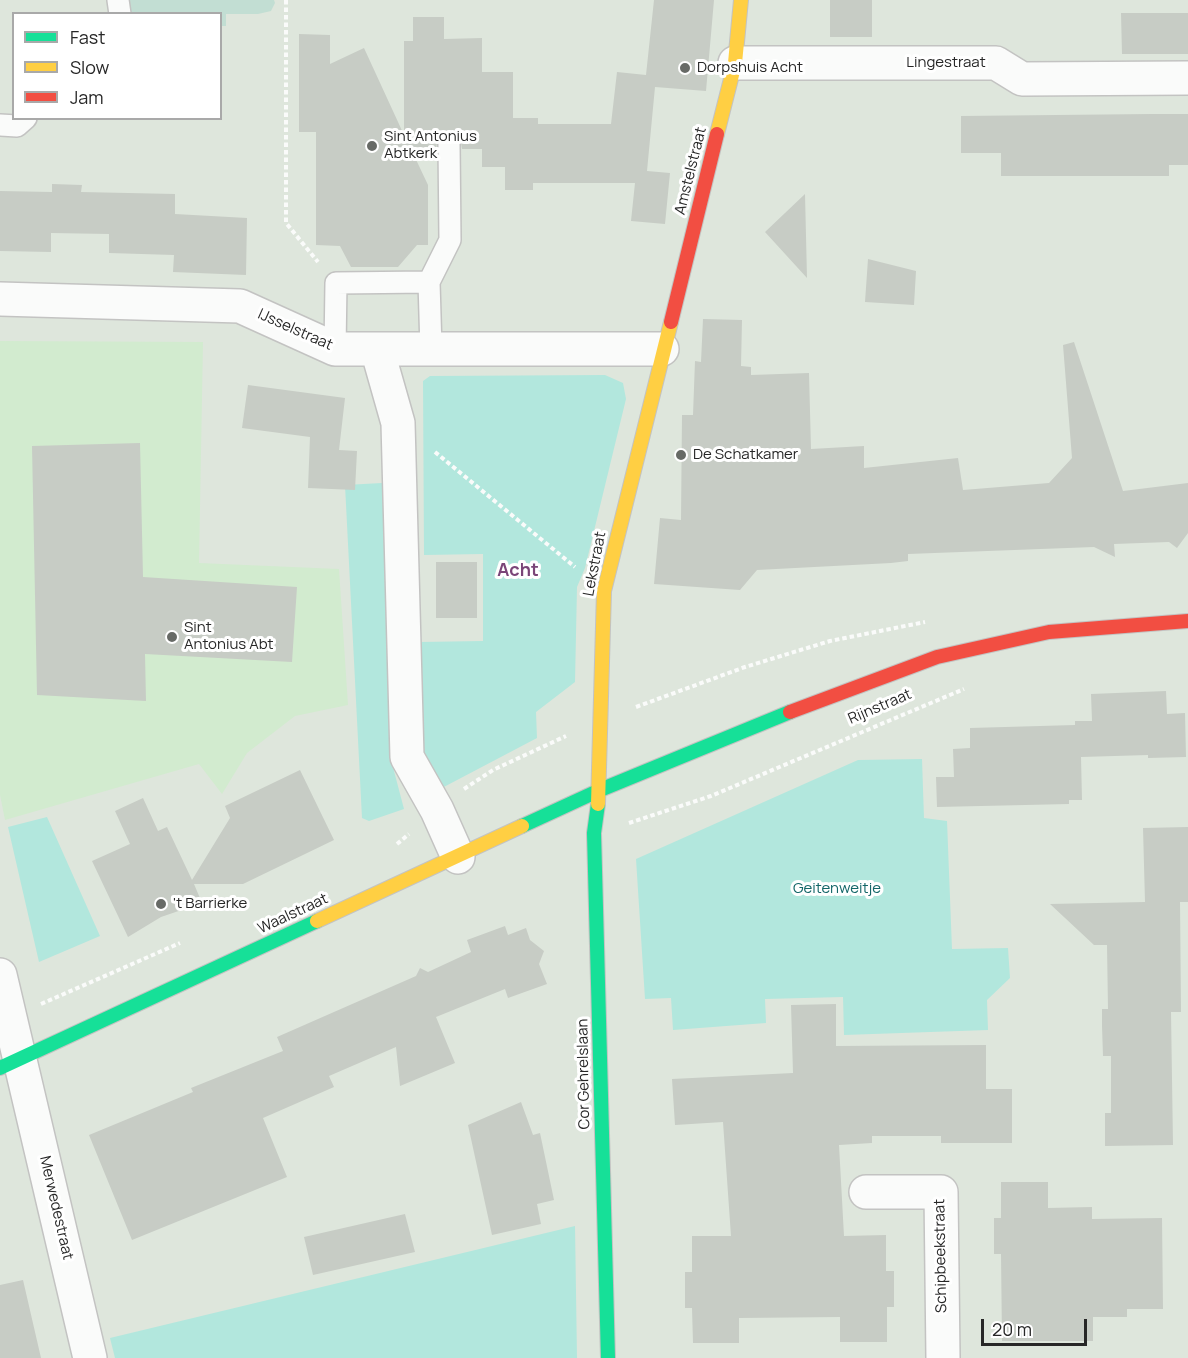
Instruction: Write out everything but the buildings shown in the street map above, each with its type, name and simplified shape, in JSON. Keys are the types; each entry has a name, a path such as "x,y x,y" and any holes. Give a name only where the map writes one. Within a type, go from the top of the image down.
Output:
{"street":[{"name":"Amstelstraat","path":"662,349 735,63 741,0"},
{"name":"Lingestraat","path":"735,63 996,63 1022,79 1188,78"},
{"name":"IJsselstraat","path":"0,299 240,306 335,349 662,349"},
{"path":"377,349 398,423 407,757 437,810 458,857"},
{"name":"Lekstraat","path":"600,790 604,591 662,349"},
{"name":"Rijnstraat","path":"600,790 811,702 937,657 1049,632 1188,621"},
{"name":"Cor Gehrelslaan","path":"600,790 594,833 608,1358"},
{"name":"Waalstraat","path":"10,1064 600,790"},
{"name":"Merwedestraat","path":"0,975 10,1064 90,1358"},
{"name":"Schipbeekstraat","path":"866,1192 941,1192 943,1358"}],"lane":[{"path":"0,125 17,126 24,120"},
{"path":"431,349 429,282 450,240 449,144"},
{"path":"335,349 336,283 429,282"}],"path":[{"path":"286,0 286,223 336,283"},
{"path":"398,423 604,591"},
{"name":"Rijnstraat","path":"594,833 659,815 711,796 969,687"},
{"path":"437,810 484,775 601,720"}],"shaded area":[{"path":"129,0 274,0 275,3 271,11 258,14 226,14 226,26 222,26 222,12 131,12"},
{"name":"Sint Antonius Abt","path":"0,341 203,342 199,563 339,569 348,705 295,716 247,753 222,794 199,764 5,820 0,795"}],"green space":[{"path":"605,375 623,383 626,399 585,568 577,587 575,682 536,712 537,738 440,789 422,758 419,642 483,641 483,554 424,555 423,381 430,376"},
{"path":"382,483 388,559 389,710 394,771 404,809 369,821 362,818 345,485"},
{"name":"Geitenweitje","path":"922,759 924,818 947,821 952,949 1008,948 1010,978 987,1000 988,1030 844,1035 843,997 765,999 766,1023 673,1030 671,998 645,999 636,859 858,760"},
{"path":"47,817 100,936 39,962 8,827"},
{"path":"575,1226 577,1358 115,1358 110,1338"}],"traffic: fast":[{"path":"522,826 600,790 790,712"},
{"path":"598,804 594,833 608,1358"},
{"path":"0,1068 317,921"}],"traffic: slow":[{"path":"717,134 735,63 741,0"},
{"path":"598,804 604,591 671,322"},
{"path":"317,921 522,826"}],"traffic: jam":[{"path":"671,322 717,134"},
{"path":"790,712 937,657 1049,632 1188,621"}],"place":[{"name":"Dorpshuis Acht","path":"685,68"},
{"name":"Sint Antonius Abtkerk","path":"372,146"},
{"name":"De Schatkamer","path":"681,455"},
{"name":"Sint Antonius Abt","path":"172,637"},
{"name":"'t Barrierke","path":"161,904"}],"district":[{"name":"Acht","path":"518,571"}]}
